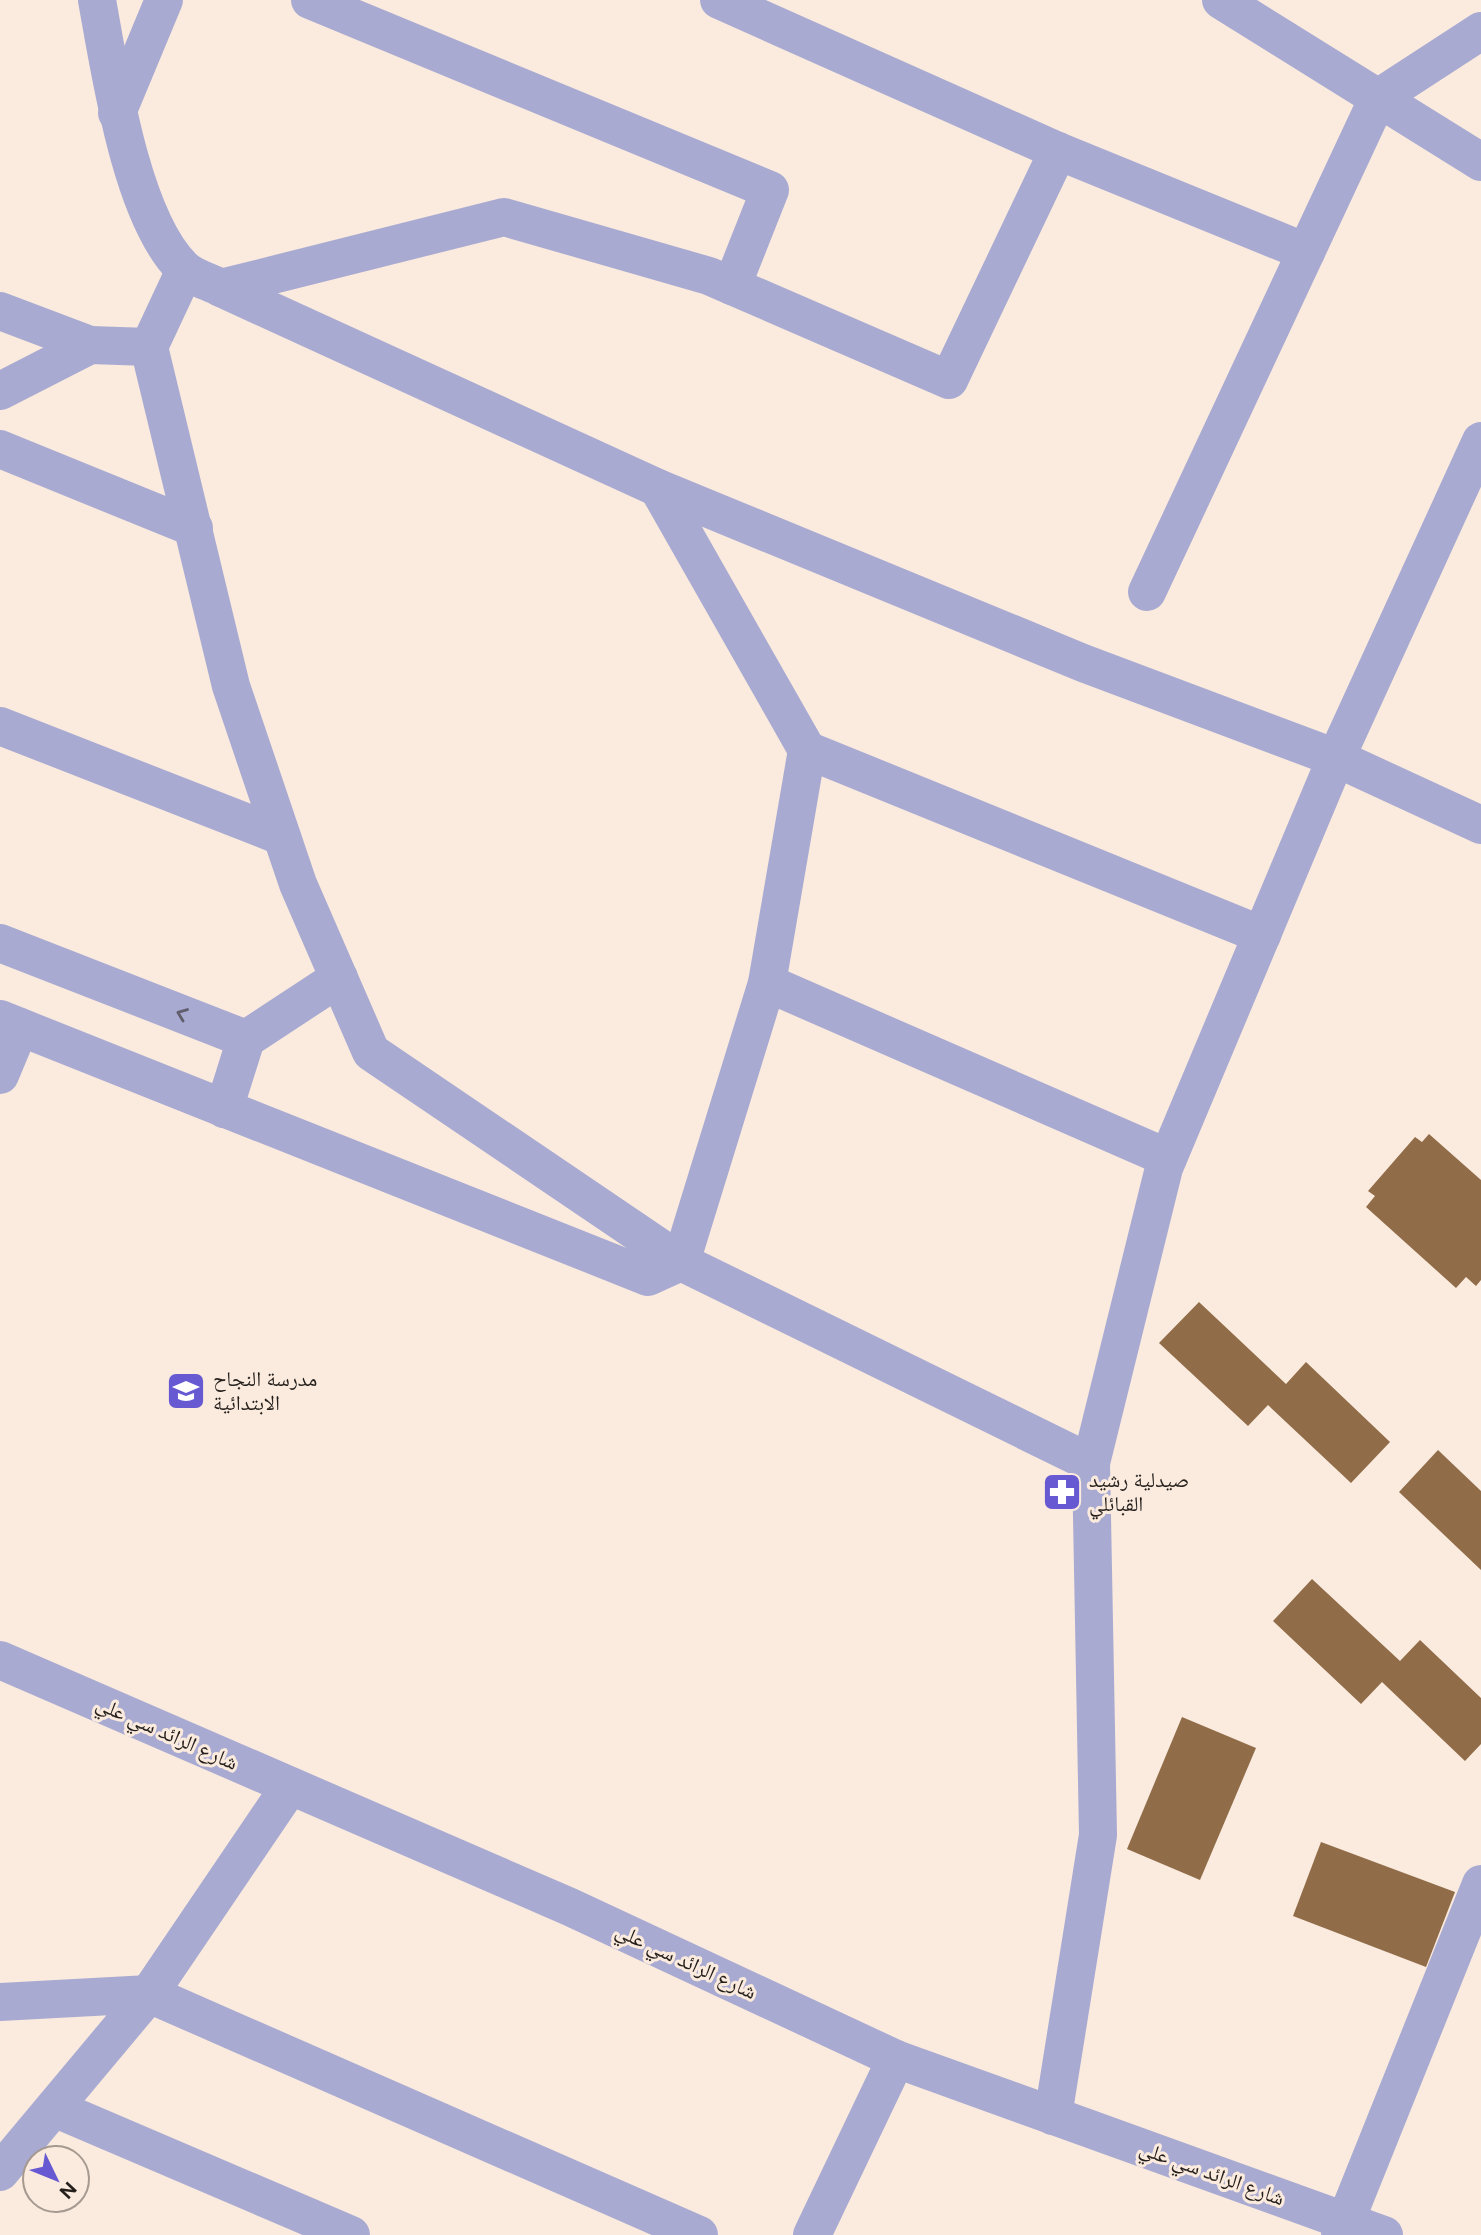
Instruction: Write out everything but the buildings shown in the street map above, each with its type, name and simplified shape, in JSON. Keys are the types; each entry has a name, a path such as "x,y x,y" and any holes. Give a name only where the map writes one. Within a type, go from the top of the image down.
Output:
{"street":[{"path":"97,0 117,113 157,234 185,270 657,488 1095,668 1336,758 1481,825"},
{"path":"117,113 164,0"},
{"path":"310,0 770,190 732,286"},
{"path":"719,0 1058,151 1306,252"},
{"path":"1221,0 1481,162"},
{"path":"1147,592 1378,98 1481,31"},
{"path":"221,288 504,217 691,270 949,380 1058,151"},
{"path":"185,270 149,347 231,686 298,884 371,1052 681,1262 1091,1463"},
{"path":"0,311 90,345 149,347"},
{"path":"0,391 90,345"},
{"path":"1053,2116 1098,1835 1091,1463 1168,1158 1336,758 1481,441"},
{"path":"0,449 194,528"},
{"path":"657,488 807,750 1262,935"},
{"path":"0,726 281,836"},
{"path":"0,1074 10,1023 648,1277 681,1262 767,983 807,750"},
{"path":"0,943 246,1039"},
{"path":"225,1109 246,1039 339,978"},
{"path":"767,983 1168,1158"},
{"name":"شارع الرائد سي علي","path":"0,1660 570,1907 896,2059 1053,2116 1343,2228 1384,2235"},
{"path":"0,2172 149,1994 290,1786"},
{"path":"1343,2228 1481,1884"},
{"path":"0,2003 149,1994 699,2235"},
{"path":"812,2235 896,2059"},
{"path":"54,2108 351,2235"}],"place":[{"name":"مدرسة النجاح الابتدائية","path":"186,1391"},
{"name":"صيدلية رشيد القبائلي","path":"1062,1492"}]}
